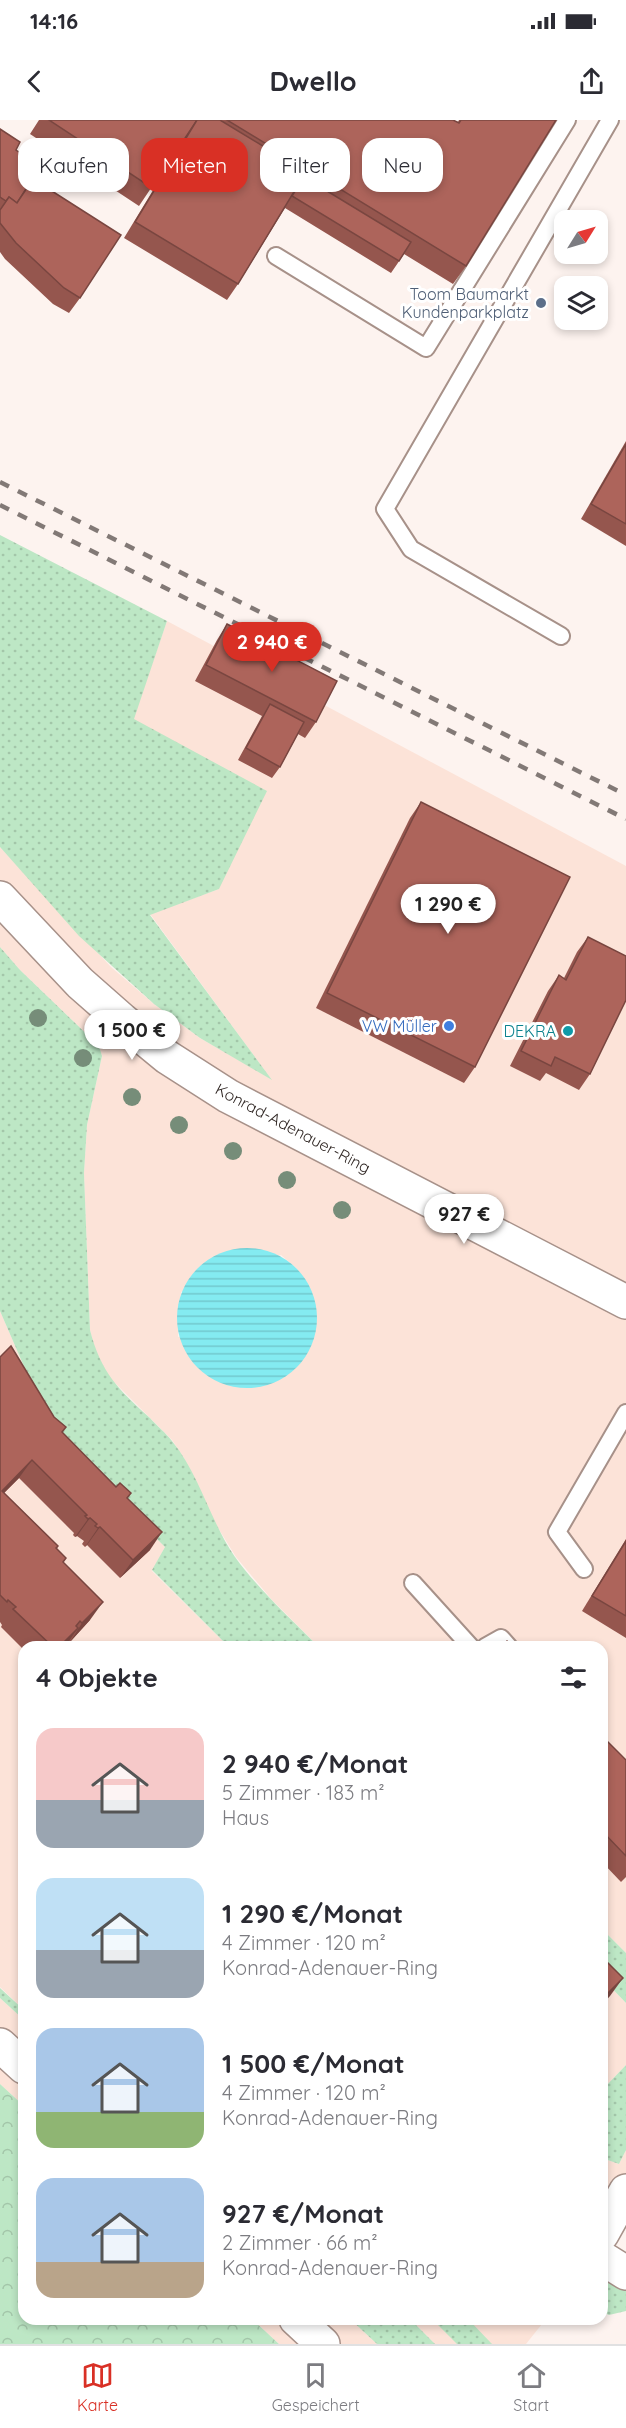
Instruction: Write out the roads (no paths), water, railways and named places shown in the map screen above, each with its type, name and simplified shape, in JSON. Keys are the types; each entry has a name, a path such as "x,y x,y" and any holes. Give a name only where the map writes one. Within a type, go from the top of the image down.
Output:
{"street":[{"name":"Konrad-Adenauer-Ring","path":"0,898 80,983 167,1057 228,1096 626,1302"},
{"path":"0,2045 18,2062"},
{"path":"608,2223 626,2191"},
{"path":"608,2262 626,2273"},
{"path":"302,2325 323,2344"}],"lane":[{"path":"276,256 426,348 567,120"},
{"path":"561,636 411,549 385,509 610,120"},
{"path":"584,1569 557,1532 626,1413"},
{"path":"413,1583 466,1641"}],"water":[{"path":"247,1248 274,1253 297,1268 312,1291 317,1318 312,1345 297,1368 274,1383 247,1388 220,1383 197,1368 182,1345 177,1318 182,1291 197,1268 220,1253"}],"railway":[{"path":"0,482 626,795"},
{"path":"0,505 626,819"}],"place":[{"name":"Toom Baumarkt Kundenparkplatz","path":"541,303"},
{"name":"VW Müller","path":"449,1026"},
{"name":"DEKRA","path":"568,1031"}]}
